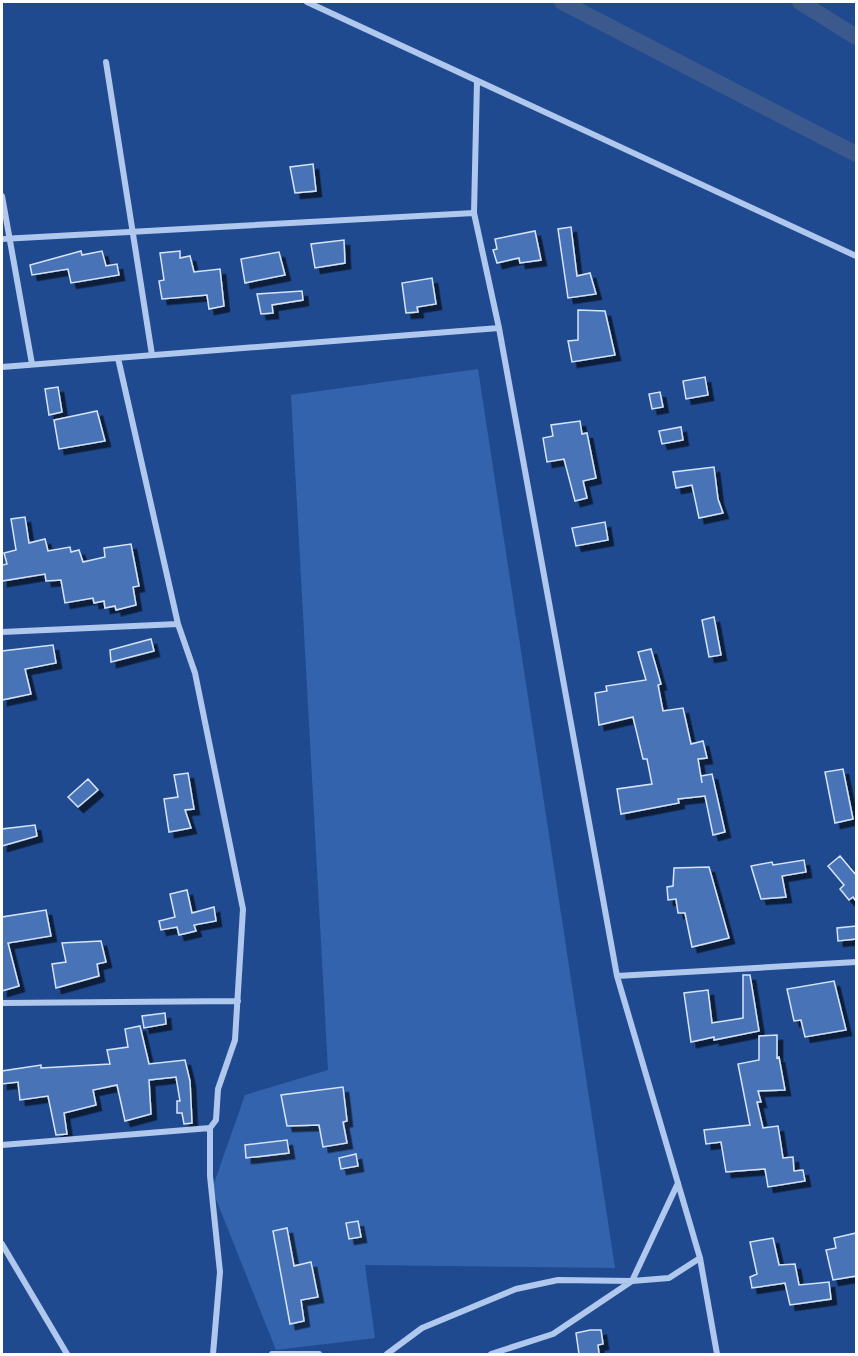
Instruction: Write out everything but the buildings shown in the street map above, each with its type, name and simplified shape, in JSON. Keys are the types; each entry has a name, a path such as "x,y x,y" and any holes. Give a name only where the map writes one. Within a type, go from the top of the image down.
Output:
{"street":[{"path":"308,2 856,256"},
{"path":"106,62 152,355"},
{"path":"477,82 474,213 499,327 617,975 700,1257 717,1354"},
{"path":"2,196 33,364"},
{"path":"2,239 474,213"},
{"path":"2,367 499,327"},
{"path":"118,358 178,624 195,673 243,909 235,1040 218,1089 216,1120 210,1128 210,1176 220,1272 213,1354"},
{"path":"2,632 178,624"},
{"path":"617,975 856,962"},
{"path":"2,1003 238,1001"},
{"path":"2,1145 210,1128"},
{"path":"492,1354 553,1334 632,1281 678,1182"},
{"path":"2,1244 67,1354"},
{"path":"387,1354 422,1328 516,1289 558,1280 632,1281 669,1278 700,1257"},
{"path":"272,1354 319,1354"}],"shaded area":[{"path":"478,369 615,1268 365,1265 375,1338 276,1350 212,1189 245,1095 328,1070 291,395"}],"waterway":[{"path":"562,2 856,154"},
{"path":"800,2 856,37"}]}
